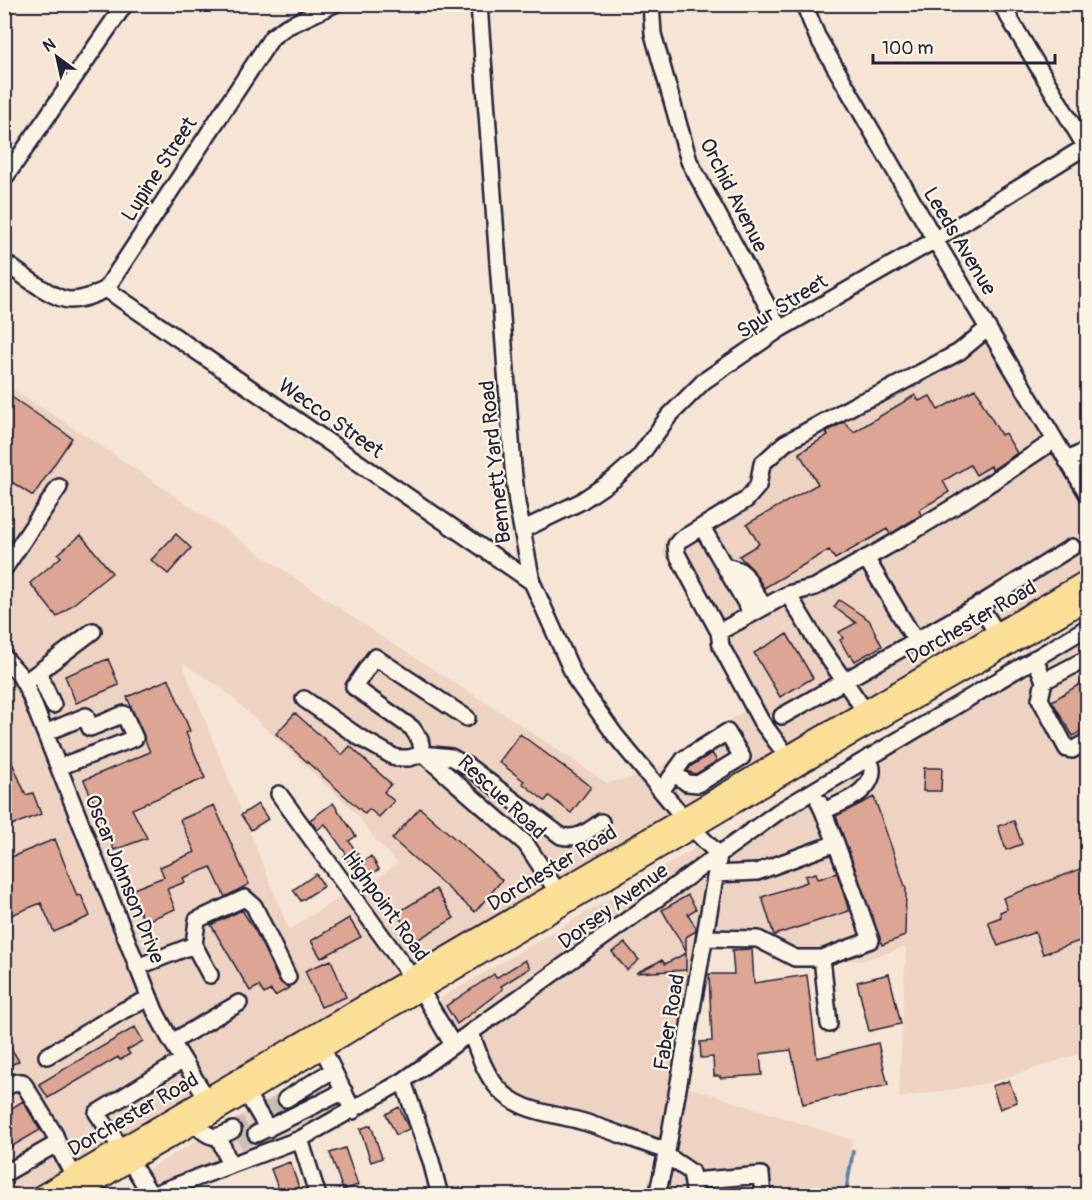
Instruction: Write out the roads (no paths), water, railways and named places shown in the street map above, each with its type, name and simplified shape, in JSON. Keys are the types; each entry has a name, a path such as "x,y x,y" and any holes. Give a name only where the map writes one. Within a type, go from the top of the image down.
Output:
{"main road":[{"name":"Dorchester Road","path":"39,1196 77,1188 126,1154 868,717 997,633 1088,579"},
{"name":"Dorchester Road","path":"689,823 787,756 868,717 1088,600"},
{"name":"Dorchester Road","path":"126,1154 195,1124 211,1105 247,1094 323,1048 416,984"}],"street":[{"path":"4,179 125,4"},
{"name":"Lupine Street","path":"106,289 272,37 286,27 335,4"},
{"name":"Bennett Yard Road","path":"479,4 513,468 532,582 576,680 615,735 719,855"},
{"name":"Orchid Avenue","path":"651,4 653,34 689,161 780,329"},
{"name":"Leeds Avenue","path":"804,4 817,36 935,240 1088,495"},
{"path":"1001,4 1086,146"},
{"name":"Spur Street","path":"522,530 580,502 614,479 639,457 669,416 704,381 780,329 935,240 1086,146"},
{"path":"4,262 47,291 68,300 91,297 106,289"},
{"name":"Wecco Street","path":"106,289 532,582"},
{"path":"787,756 761,721 721,646 719,632 677,554 676,545 680,540 746,500 758,486 762,464 785,443 959,352 988,328"},
{"path":"719,632 788,594 815,587 866,558 960,503 1055,440"},
{"path":"1067,461 1088,449"},
{"path":"4,569 59,487"},
{"path":"702,527 725,566 758,610"},
{"path":"782,716 979,605 1072,547"},
{"path":"866,558 915,640"},
{"path":"788,594 868,717"},
{"path":"979,605 997,633"},
{"name":"Dorsey Avenue","path":"183,1060 97,1113 151,1195 300,1139 403,1082 747,833 869,757 1088,627"},
{"path":"24,683 39,674 93,631"},
{"name":"Oscar Johnson Drive","path":"4,657 20,674 24,683 150,998 171,1042 211,1105"},
{"path":"423,754 420,740 412,728 354,687 375,657 467,718"},
{"path":"1035,658 1044,681 1040,699 1067,749 1072,750 1088,741"},
{"path":"1044,681 1088,658"},
{"path":"39,674 53,705"},
{"path":"304,699 396,758 409,758 423,754 450,758 469,767 561,836 570,838 579,836 600,822"},
{"path":"45,734 86,716 90,728 124,714 135,738 59,767"},
{"path":"662,790 674,772 684,759 727,732 742,757 698,784 687,783 674,772"},
{"name":"Rescue Road","path":"423,754 528,846 562,898"},
{"path":"823,811 857,794 865,786 872,771 869,757"},
{"path":"478,801 491,783"},
{"path":"705,938 758,939 795,958 822,958 871,940 836,843 814,791"},
{"name":"Highpoint Road","path":"279,794 416,984 453,1045"},
{"path":"528,846 548,826"},
{"path":"716,874 757,872 836,843"},
{"name":"Faber Road","path":"657,1196 667,1153 719,855"},
{"path":"210,975 194,945 197,920 245,898 254,906 288,977"},
{"path":"137,967 194,945"},
{"path":"822,958 829,1024"},
{"path":"47,1056 124,1010 150,998"},
{"path":"171,1042 239,1003"},
{"path":"471,1033 490,1078 511,1099 540,1113 583,1122 667,1153 691,1172 694,1188 761,1175 763,1196"},
{"path":"323,1048 353,1111"},
{"path":"316,1105 291,1095 333,1070"},
{"path":"4,1088 22,1082 55,1135 77,1188"},
{"path":"403,1082 431,1161 440,1196"},
{"path":"247,1094 260,1122 316,1105 344,1091"},
{"path":"195,1124 207,1136 229,1139 231,1165"},
{"path":"300,1139 318,1196"},
{"path":"4,1174 58,1143"}],"waterway":[{"path":"845,1196 853,1151"}],"tunnel":[{"path":"267,1110 286,1099"},
{"path":"233,1130 250,1121"},
{"path":"239,1142 256,1134"}]}
